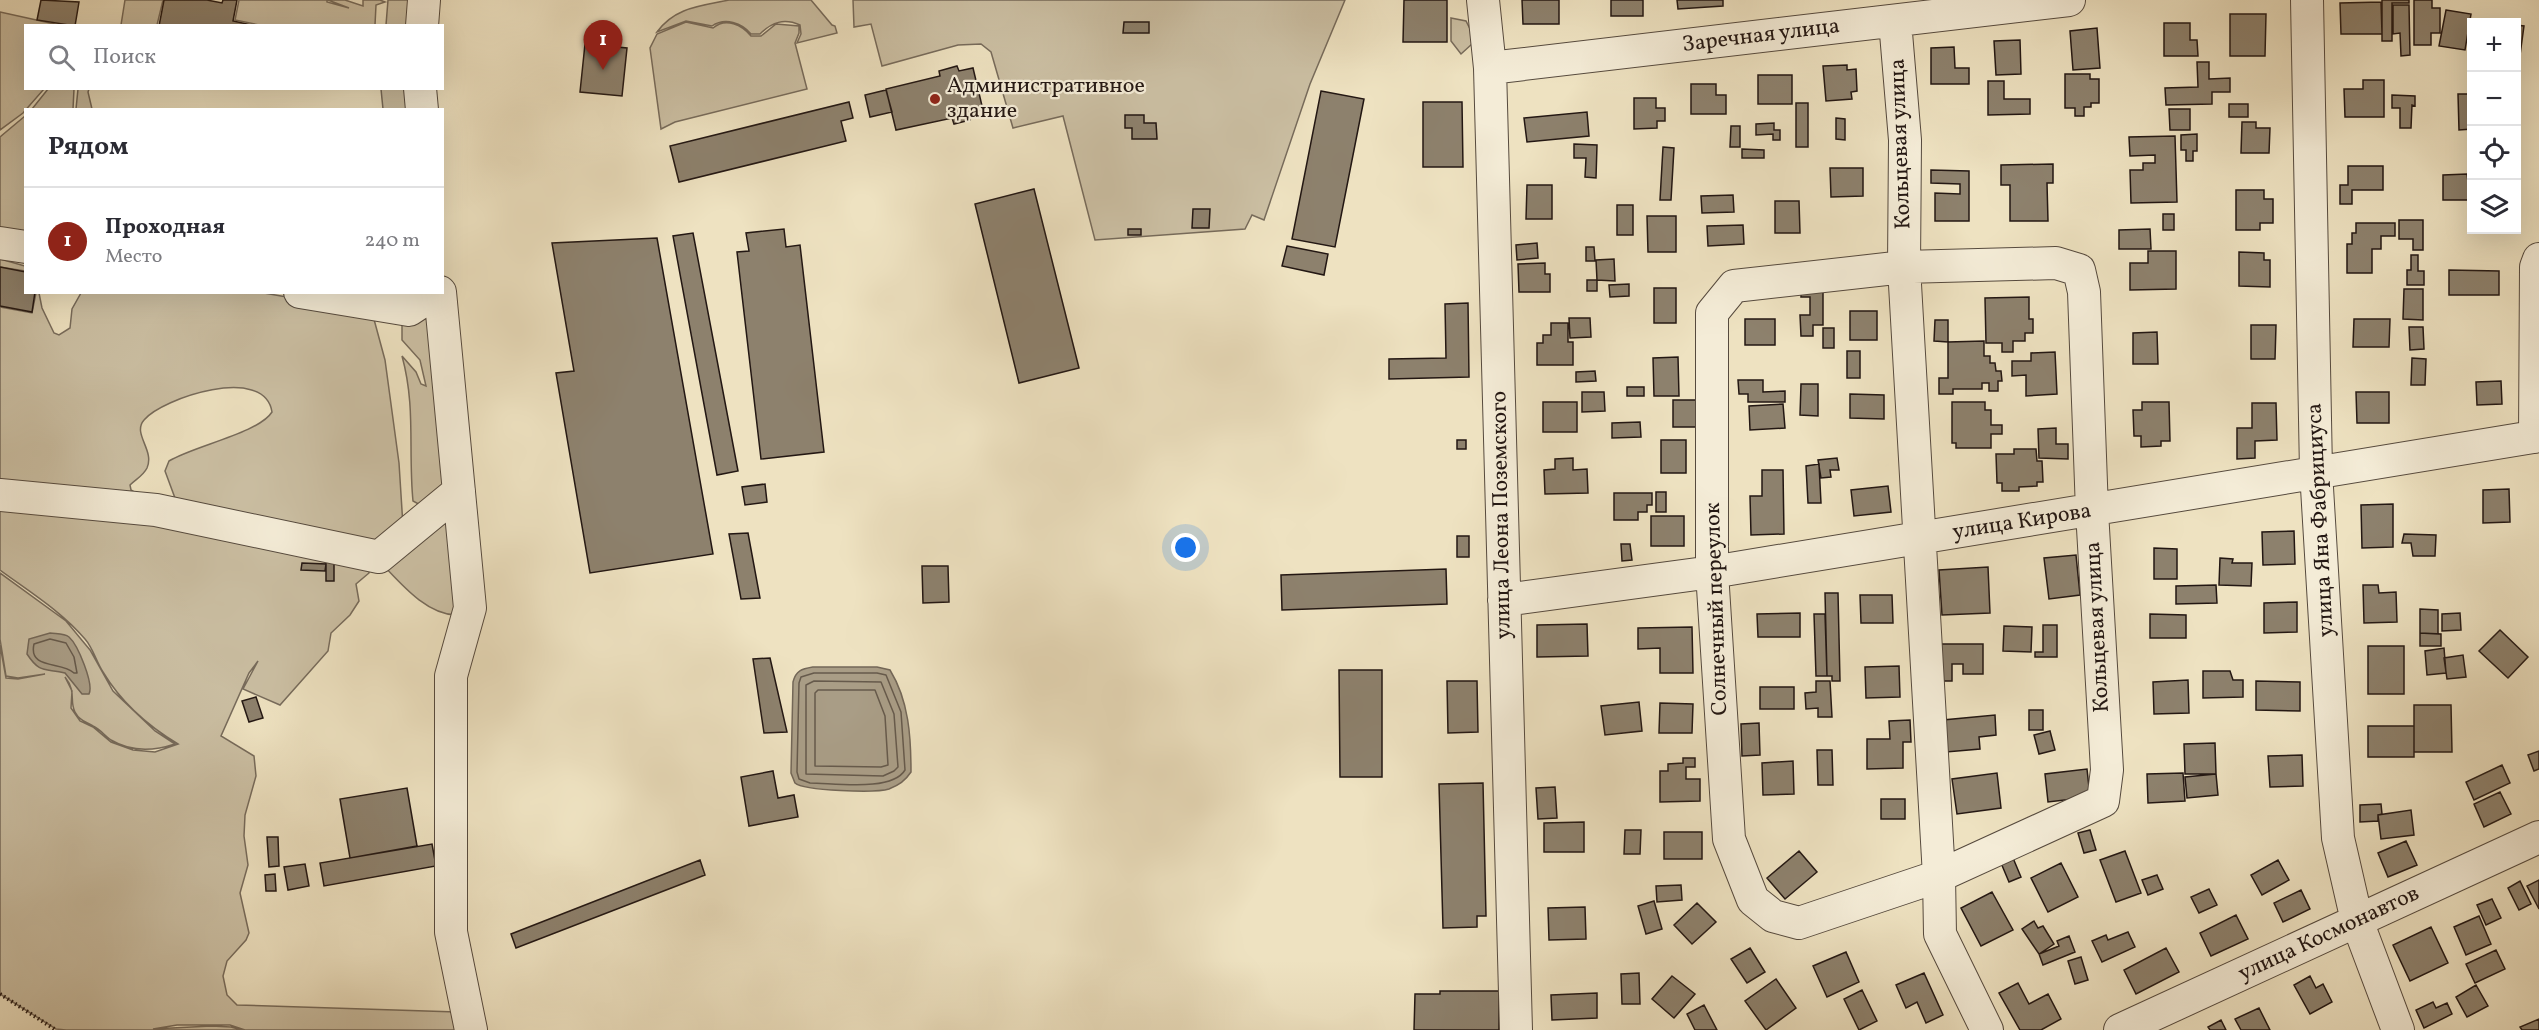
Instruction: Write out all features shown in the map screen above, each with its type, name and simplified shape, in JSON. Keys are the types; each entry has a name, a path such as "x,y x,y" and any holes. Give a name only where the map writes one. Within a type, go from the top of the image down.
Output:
{"street":[{"path":"422,24 424,0"},
{"name":"улица Леона Поземского","path":"1483,0 1490,68 1516,1030"},
{"name":"Заречная улица","path":"1490,68 2069,0"},
{"name":"улица Яна Фабрициуса","path":"2307,0 2316,471 2338,838 2357,921 2398,1030"},
{"name":"Кольцевая улица","path":"1894,21 1905,141 1904,267 1940,876 1940,934 1987,1030"},
{"path":"420,90 422,108"},
{"path":"0,243 24,247"},
{"path":"2537,436 2536,267 2539,259"},
{"name":"Кольцевая улица","path":"1712,314 1734,286 1904,267 2056,263 2079,270 2084,292 2092,511 2107,770 2103,801 1940,876 1799,923 1773,916 1753,900"},
{"path":"312,294 409,310 435,294"},
{"path":"438,294 470,608 451,676 451,932 471,1030"},
{"name":"Солнечный переулок","path":"1712,314 1712,572 1729,839 1753,900"},
{"name":"улица Кирова","path":"1504,600 1712,572 2537,436"},
{"path":"0,495 156,510 379,557 459,491"},
{"name":"улица Космонавтов","path":"2120,1030 2539,837"}],"path":[{"path":"0,994 56,1030"}],"shaded area":[{"path":"125,0 163,0 157,24 121,24"},
{"path":"239,0 327,0 327,2 349,8 328,0 345,0 363,6 363,0 385,2 376,5 375,24 254,24 235,20"},
{"path":"388,0 410,0 411,24 386,24"},
{"path":"729,0 811,0 835,26 837,33 797,43 801,34 800,25 789,22 778,22 760,34 751,34 733,22 722,22 712,26 686,21 657,32 680,12"},
{"path":"853,0 1345,0 1310,84 1264,220 1252,215 1245,229 1095,240 1063,116 1013,128 991,52 981,44 958,45 882,66 871,24 854,27"},
{"path":"0,12 54,24 24,24 24,90 43,90 27,108 24,108 23,113 0,130"},
{"path":"1451,18 1466,21 1471,31 1472,44 1461,54 1451,41"},
{"path":"686,22 713,28 723,23 733,24 751,36 761,36 776,24 799,26 795,43 807,89 675,122 661,129 650,48 657,34"},
{"path":"47,90 74,90 73,108 33,108"},
{"path":"78,90 89,90 92,108 76,108"},
{"path":"381,90 406,90 408,108 383,108"},
{"path":"24,117 24,237 0,236 0,137"},
{"path":"0,259 24,266 24,271 0,267"},
{"path":"36,294 39,294 42,308 54,333 59,335 70,328 72,309 80,294 270,294 372,312 385,360 399,463 403,526 377,546 175,498 165,471 169,461 240,433 265,420 272,412 265,398 252,390 233,388 191,395 154,411 144,420 141,431 149,461 144,473 130,485 131,490 139,495 0,493 0,307 32,313"},
{"path":"434,306 448,486 424,507 413,501 409,393 402,356 416,372 421,384 426,386 420,360 402,340 402,315"},
{"path":"0,496 369,566 369,573 356,584 359,601 350,615 331,633 328,651 280,705 243,689 258,661 249,673 221,736 254,756 256,776 245,815 244,836 248,865 240,893 249,933 246,940 227,961 223,976 227,995 237,1005 457,1012 460,1030 245,1030 230,1025 177,1025 153,1029 211,1026 242,1030 66,1030 56,1029 0,994 0,645 6,678 18,679 45,674 18,678 6,676 0,639 0,573 66,621 90,650 113,691 155,731 175,744 143,749 126,747 111,740 98,729 79,717 73,708 72,692 71,708 80,721 93,727 111,742 133,750 155,752 178,744 146,721 118,693 103,672 88,643 76,629 45,602 0,570"},
{"path":"449,521 456,615 435,610 416,598 384,566 419,530"}],"water":[{"path":"50,633 65,635 73,641 87,674 89,694 82,694 65,673 39,667 27,654 29,639"},
{"path":"813,667 877,667 890,670 901,694 908,720 911,772 902,782 889,789 856,791 812,788 795,783 791,773 793,682 800,671"}],"building":[{"path":"41,0 79,2 75,24 37,20"},
{"path":"164,0 207,0 222,3 223,0 237,0 233,21 247,24 159,24"},
{"path":"1404,0 1447,0 1447,42 1403,42"},
{"path":"1522,0 1559,0 1559,24 1523,24"},
{"path":"1611,0 1643,0 1643,16 1611,16"},
{"path":"1677,0 1723,0 1723,6 1678,9"},
{"path":"2382,0 2409,0 2409,3 2392,3 2392,41 2382,41"},
{"path":"2414,0 2432,0 2432,8 2440,8 2440,33 2431,33 2431,45 2414,45"},
{"path":"2381,2 2382,34 2341,34 2340,3"},
{"path":"2393,5 2409,5 2410,55 2401,56 2400,33 2393,34"},
{"path":"2446,10 2471,14 2470,18 2467,18 2465,50 2439,46"},
{"path":"2230,14 2266,14 2265,56 2230,56"},
{"path":"1124,22 1149,22 1149,33 1123,33"},
{"path":"2164,23 2190,23 2190,40 2197,40 2198,56 2164,56"},
{"path":"2521,26 2524,26 2521,48"},
{"path":"2097,28 2100,68 2073,70 2070,31"},
{"path":"2020,40 2021,74 1996,75 1994,41"},
{"path":"585,44 627,48 622,96 580,92"},
{"path":"1954,47 1955,68 1969,68 1969,84 1931,84 1931,48"},
{"path":"2197,62 2209,62 2209,79 2230,78 2230,92 2212,92 2212,104 2166,105 2165,88 2198,87"},
{"path":"1847,65 1847,70 1856,69 1857,91 1851,92 1852,99 1826,101 1823,66"},
{"name":"Административное здание","path":"957,66 959,71 973,68 983,110 968,114 970,120 954,124 952,118 896,130 886,89 940,76 939,71"},
{"path":"2065,74 2090,74 2090,79 2099,79 2099,103 2091,103 2091,107 2084,107 2084,116 2075,116 2075,108 2065,108"},
{"path":"1758,75 1792,75 1792,104 1758,104"},
{"path":"2363,80 2384,80 2384,117 2345,117 2344,89 2363,89"},
{"path":"1988,81 2004,81 2004,99 2030,99 2030,114 1988,115"},
{"path":"1691,84 1716,84 1716,95 1726,95 1726,114 1691,114"},
{"path":"886,90 892,112 870,117 865,95"},
{"path":"1321,91 1364,99 1335,247 1292,239"},
{"path":"2458,94 2467,94 2467,129 2459,130"},
{"path":"2392,95 2415,96 2415,106 2412,105 2411,128 2400,128 2400,108 2392,108"},
{"path":"1634,98 1656,98 1656,108 1665,108 1665,121 1657,121 1657,128 1634,129"},
{"path":"849,102 853,118 841,121 846,141 679,182 670,146"},
{"path":"1423,102 1462,102 1463,167 1423,167"},
{"path":"1796,103 1808,103 1808,147 1796,147"},
{"path":"2229,104 2248,104 2248,117 2229,117"},
{"path":"2169,109 2190,109 2190,130 2170,130"},
{"path":"1587,112 1589,136 1527,142 1524,118"},
{"path":"1125,115 1144,115 1144,123 1156,123 1157,139 1132,139 1132,128 1125,128"},
{"path":"1836,118 1845,119 1845,140 1836,139"},
{"path":"2242,122 2256,122 2256,128 2270,128 2269,153 2241,153"},
{"path":"1774,123 1774,130 1780,130 1780,140 1773,140 1773,134 1756,135 1756,124"},
{"path":"1731,126 1740,126 1740,147 1730,147"},
{"path":"2197,134 2197,151 2193,151 2193,161 2186,161 2186,150 2181,150 2181,135"},
{"path":"2175,136 2177,202 2131,203 2130,170 2143,170 2143,163 2155,163 2155,155 2130,156 2129,137"},
{"path":"1574,144 1597,145 1596,178 1585,177 1586,158 1574,158"},
{"path":"1663,147 1674,148 1671,200 1660,200"},
{"path":"1742,149 1764,150 1764,158 1742,158"},
{"path":"2053,164 2053,183 2047,183 2048,221 2010,221 2010,185 2001,185 2001,165"},
{"path":"2348,166 2383,166 2383,190 2352,190 2352,204 2340,204 2340,185 2348,185"},
{"path":"1830,168 1863,168 1863,196 1831,197"},
{"path":"1931,170 1969,171 1969,221 1935,221 1935,193 1960,194 1960,184 1931,183"},
{"path":"2467,174 2467,200 2443,200 2443,175"},
{"path":"1527,185 1552,185 1552,219 1526,219"},
{"path":"1034,189 1079,368 1019,383 975,204"},
{"path":"2236,190 2264,190 2264,199 2273,199 2273,223 2260,223 2260,230 2236,230"},
{"path":"1733,195 1734,212 1702,213 1701,196"},
{"path":"1775,201 1799,201 1800,233 1775,233"},
{"path":"1617,205 1633,205 1633,235 1617,235"},
{"path":"1193,209 1210,209 1209,228 1192,228"},
{"path":"2163,214 2174,214 2174,230 2163,230"},
{"path":"1647,216 1676,216 1676,252 1648,252"},
{"path":"2399,220 2423,220 2423,250 2413,250 2413,239 2399,239"},
{"path":"2356,223 2395,223 2395,236 2381,236 2381,249 2372,249 2372,273 2347,273 2347,244 2352,244 2352,233 2356,233"},
{"path":"1743,225 1744,244 1708,246 1707,226"},
{"path":"784,229 786,247 800,245 824,452 761,459 737,252 749,251 746,233"},
{"path":"1128,229 1141,229 1141,235 1128,235"},
{"path":"2150,229 2151,249 2119,249 2119,230"},
{"path":"693,233 738,471 717,475 673,236"},
{"path":"657,238 713,554 590,573 556,373 574,371 552,243"},
{"path":"1537,243 1538,258 1517,260 1516,245"},
{"path":"1287,246 1328,254 1324,275 1282,266"},
{"path":"1586,247 1594,247 1595,261 1586,261"},
{"path":"2148,251 2176,251 2176,289 2130,290 2130,263 2148,263"},
{"path":"2239,252 2264,253 2264,260 2270,260 2270,287 2239,286"},
{"path":"2411,255 2418,255 2418,271 2424,271 2424,285 2407,285 2407,270 2411,270"},
{"path":"1614,259 1615,281 1597,280 1596,260"},
{"path":"1545,263 1545,274 1550,274 1550,292 1519,292 1518,264"},
{"path":"0,267 24,272 24,294 35,294 32,312 0,306"},
{"path":"2449,270 2499,271 2499,295 2449,295"},
{"path":"1587,280 1597,280 1597,291 1587,291"},
{"path":"1629,284 1629,296 1610,297 1609,285"},
{"path":"1654,288 1676,288 1676,323 1654,323"},
{"path":"1801,289 1823,289 1823,325 1813,325 1813,336 1801,336 1800,315 1810,315 1810,297 1801,297"},
{"path":"2404,289 2423,289 2423,320 2403,319"},
{"path":"2029,297 2029,319 2033,319 2033,333 2025,333 2025,341 2013,341 2013,352 2002,352 2002,343 1986,343 1985,298"},
{"path":"1468,303 1469,377 1389,379 1389,359 1446,358 1445,304"},
{"path":"1850,311 1877,311 1877,340 1850,340"},
{"path":"1569,318 1590,318 1591,337 1570,338"},
{"path":"1745,319 1775,319 1775,345 1745,345"},
{"path":"2354,319 2390,319 2389,347 2353,347"},
{"path":"1935,320 1948,320 1948,342 1934,341"},
{"path":"1551,323 1568,323 1568,342 1573,342 1573,365 1537,365 1537,343 1543,343 1543,335 1551,335"},
{"path":"2251,325 2276,325 2275,359 2251,359"},
{"path":"2409,327 2423,327 2424,349 2410,350"},
{"path":"1823,328 1834,328 1834,348 1823,348"},
{"path":"2157,332 2158,364 2133,364 2133,333"},
{"path":"1984,341 1984,356 1990,356 1990,363 1995,363 1996,371 2001,371 2002,381 1998,381 1998,391 1989,391 1989,383 1982,383 1982,389 1953,389 1953,394 1939,394 1939,378 1948,378 1948,342"},
{"path":"1847,351 1860,351 1860,378 1847,378"},
{"path":"2055,352 2057,394 2026,396 2026,375 2012,376 2012,361 2031,361 2031,353"},
{"path":"1678,357 1679,396 1654,396 1653,358"},
{"path":"2412,358 2426,359 2425,385 2411,385"},
{"path":"1595,371 1596,381 1576,382 1576,372"},
{"path":"1738,380 1763,380 1763,392 1785,391 1785,402 1748,402 1748,394 1739,394"},
{"path":"2501,381 2502,404 2477,405 2476,382"},
{"path":"1801,384 1818,384 1818,416 1800,415"},
{"path":"1627,387 1644,387 1644,396 1627,396"},
{"path":"1582,392 1604,392 1605,411 1582,412"},
{"path":"2356,392 2389,392 2389,423 2357,423"},
{"path":"1850,394 1884,395 1884,419 1850,418"},
{"path":"1673,400 1696,400 1696,427 1673,427"},
{"path":"1543,402 1577,402 1577,432 1543,432"},
{"path":"1952,402 1985,402 1985,410 1991,410 1991,425 2002,425 2002,434 1991,434 1991,448 1956,448 1956,443 1952,443"},
{"path":"2142,402 2169,402 2170,441 2161,441 2161,446 2141,447 2141,436 2134,436 2133,410 2142,410"},
{"path":"2252,403 2276,403 2277,440 2255,441 2255,458 2237,459 2237,428 2252,428"},
{"path":"1783,404 1785,428 1750,430 1749,406"},
{"path":"1640,422 1641,437 1612,438 1612,423"},
{"path":"2056,428 2056,444 2068,444 2068,459 2039,458 2038,429"},
{"path":"1457,440 1466,440 1466,449 1457,449"},
{"path":"1661,440 1686,440 1686,473 1661,473"},
{"path":"2014,449 2036,449 2037,461 2042,461 2043,482 2037,482 2037,486 2019,487 2019,491 2002,491 2002,483 1997,483 1996,454 2014,454"},
{"path":"1573,458 1573,470 1587,469 1588,493 1545,494 1544,470 1555,469 1555,459"},
{"path":"1837,458 1839,470 1830,470 1831,477 1821,478 1818,460"},
{"path":"1819,464 1821,503 1808,503 1806,466"},
{"path":"1762,470 1783,470 1784,534 1751,535 1750,496 1762,496"},
{"path":"765,484 767,502 745,505 742,487"},
{"path":"1888,486 1891,512 1854,516 1851,490"},
{"path":"2509,489 2510,522 2483,523 2483,490"},
{"path":"1656,492 1666,492 1666,512 1656,512"},
{"path":"1614,493 1652,493 1652,505 1647,505 1647,512 1638,512 1638,520 1614,520"},
{"path":"2393,504 2393,547 2362,548 2361,505"},
{"path":"1651,516 1684,516 1684,546 1651,546"},
{"path":"2294,531 2295,564 2263,565 2262,532"},
{"path":"748,533 760,598 741,599 729,534"},
{"path":"2404,534 2436,535 2435,556 2413,556 2411,543 2402,543"},
{"path":"1457,536 1469,536 1469,557 1457,557"},
{"path":"1621,544 1630,544 1632,560 1622,561"},
{"path":"2154,548 2177,549 2177,579 2154,579"},
{"path":"2076,555 2080,595 2049,599 2044,558"},
{"path":"2220,558 2233,559 2232,563 2252,563 2251,586 2219,585"},
{"path":"326,559 334,559 334,581 326,581"},
{"path":"302,563 326,564 325,571 301,570"},
{"path":"922,566 948,566 949,602 923,603"},
{"path":"1988,567 1990,613 1942,615 1939,570"},
{"path":"1446,569 1447,604 1282,610 1281,575"},
{"path":"2216,585 2217,603 2176,604 2176,586"},
{"path":"2363,585 2378,585 2379,593 2396,592 2397,622 2364,623"},
{"path":"1825,593 1838,593 1840,681 1832,681 1832,676 1827,676"},
{"path":"1860,595 1892,595 1893,623 1861,623"},
{"path":"2297,602 2297,632 2264,633 2264,603"},
{"path":"2420,609 2438,610 2438,634 2420,633"},
{"path":"1800,613 1800,637 1758,637 1757,614"},
{"path":"2460,613 2461,630 2442,631 2442,614"},
{"path":"1814,614 1825,614 1827,676 1816,676"},
{"path":"2150,614 2186,615 2186,638 2150,638"},
{"path":"1587,624 1588,656 1537,657 1537,625"},
{"path":"2043,625 2057,625 2057,657 2035,657 2035,652 2043,652"},
{"path":"2004,626 2032,627 2031,652 2003,651"},
{"path":"1692,627 1693,673 1660,673 1660,648 1638,649 1638,628"},
{"path":"2500,630 2528,657 2508,678 2479,651"},
{"path":"2420,633 2441,634 2441,646 2420,646"},
{"path":"1938,644 1983,644 1983,674 1963,674 1963,664 1952,664 1952,681 1938,681"},
{"path":"2368,646 2404,646 2404,694 2368,694"},
{"path":"2444,648 2446,673 2427,675 2425,651"},
{"path":"2463,655 2466,677 2447,679 2444,658"},
{"path":"770,658 787,732 764,733 753,659"},
{"path":"1899,666 1900,697 1866,698 1865,667"},
{"path":"1339,670 1382,670 1382,777 1340,777"},
{"path":"2203,671 2230,671 2233,680 2243,680 2243,697 2203,698"},
{"path":"2188,680 2189,713 2154,714 2153,682"},
{"path":"1447,681 1477,681 1478,732 1448,733"},
{"path":"1816,681 1830,681 1832,717 1818,717 1818,708 1806,709 1805,693 1816,692"},
{"path":"2256,681 2300,682 2300,711 2256,710"},
{"path":"1760,687 1794,687 1794,709 1760,709"},
{"path":"256,697 263,718 249,722 242,701"},
{"path":"1639,702 1642,731 1605,735 1601,706"},
{"path":"1660,703 1693,704 1692,733 1659,733"},
{"path":"2414,705 2451,705 2452,752 2414,752"},
{"path":"2029,710 2043,710 2043,730 2029,730"},
{"path":"1995,715 1996,735 1979,737 1980,749 1946,752 1943,720"},
{"path":"1910,720 1911,742 1903,742 1903,768 1867,769 1867,739 1890,739 1889,721"},
{"path":"1759,723 1760,755 1742,756 1741,724"},
{"path":"2368,726 2414,726 2414,757 2368,757"},
{"path":"2050,731 2055,750 2039,754 2034,735"},
{"path":"2215,743 2216,774 2185,774 2184,744"},
{"path":"1817,750 1832,750 1833,785 1818,785"},
{"path":"2539,751 2539,769 2534,771 2528,755"},
{"path":"2302,755 2303,786 2270,787 2268,756"},
{"path":"1683,758 1695,758 1695,767 1686,767 1686,779 1700,779 1700,801 1660,802 1660,771 1668,771 1668,764 1683,763"},
{"path":"1793,761 1794,794 1763,795 1762,763"},
{"path":"2502,765 2510,783 2474,800 2466,782"},
{"path":"2087,769 2090,797 2048,802 2045,774"},
{"path":"773,771 778,798 794,795 798,817 749,826 741,777"},
{"path":"1997,773 2001,808 1957,814 1952,779"},
{"path":"2183,773 2185,801 2148,803 2147,774"},
{"path":"2216,774 2218,795 2187,798 2185,777"},
{"path":"1483,783 1486,916 1477,916 1477,927 1443,928 1439,784"},
{"path":"1555,787 1557,818 1538,819 1536,788"},
{"path":"407,788 417,846 350,858 340,799"},
{"path":"2500,792 2511,814 2484,827 2474,804"},
{"path":"1881,799 1905,799 1905,819 1881,819"},
{"path":"2381,804 2382,814 2378,815 2378,821 2360,822 2360,805"},
{"path":"2411,810 2414,835 2381,839 2378,815"},
{"path":"1584,822 1584,852 1544,852 1544,823"},
{"path":"1625,830 1641,830 1640,854 1624,854"},
{"path":"2090,830 2096,850 2084,853 2078,833"},
{"path":"1664,832 1702,832 1702,859 1664,859"},
{"path":"267,837 278,837 279,866 269,867"},
{"path":"2406,841 2417,865 2388,877 2378,853"},
{"path":"432,844 436,866 324,886 320,863"},
{"path":"1799,851 1817,872 1785,899 1767,878"},
{"path":"2125,851 2141,893 2116,902 2100,860"},
{"path":"2013,858 2021,877 2009,882 2001,863"},
{"path":"700,860 705,875 516,948 511,934"},
{"path":"2278,860 2289,880 2262,895 2251,875"},
{"path":"2061,863 2078,897 2048,912 2031,878"},
{"path":"305,864 309,886 288,890 284,867"},
{"path":"275,874 276,891 266,891 265,875"},
{"path":"2157,875 2163,889 2148,895 2142,880"},
{"path":"2539,880 2539,909 2527,886"},
{"path":"2520,881 2531,904 2519,910 2508,888"},
{"path":"1681,885 1682,900 1657,902 1656,886"},
{"path":"2209,889 2217,905 2199,913 2191,897"},
{"path":"2301,890 2310,909 2283,922 2274,903"},
{"path":"1992,892 2013,930 1981,946 1961,908"},
{"path":"2492,899 2501,918 2486,925 2477,905"},
{"path":"1654,901 1662,929 1646,934 1638,906"},
{"path":"1697,903 1716,922 1692,944 1674,925"},
{"path":"1585,907 1586,939 1549,940 1548,908"},
{"path":"2236,915 2248,939 2211,956 2200,933"},
{"path":"2479,916 2491,944 2466,955 2454,927"},
{"path":"2034,921 2038,928 2043,926 2054,944 2039,954 2022,929"},
{"path":"2431,927 2448,963 2410,981 2393,945"},
{"path":"2128,932 2135,947 2102,962 2092,941 2106,935 2108,940"},
{"path":"2069,936 2075,952 2043,965 2039,954 2059,946 2057,941"},
{"path":"1750,948 1765,972 1747,983 1731,959"},
{"path":"2166,948 2179,972 2136,994 2124,970"},
{"path":"2496,950 2505,969 2475,983 2466,964"},
{"path":"1846,952 1859,982 1827,997 1813,966"},
{"path":"2081,957 2088,980 2075,984 2068,961"},
{"path":"1639,973 1640,1004 1622,1004 1621,974"},
{"path":"1924,973 1943,1015 1926,1023 1917,1002 1906,1008 1896,985"},
{"path":"1672,976 1695,994 1674,1018 1652,999"},
{"path":"2310,976 2316,988 2323,984 2332,1002 2310,1014 2294,985"},
{"path":"1776,979 1796,1008 1766,1030 1745,1001"},
{"path":"2018,983 2029,1004 2048,994 2061,1019 2041,1030 2020,1030 1999,993"},
{"path":"2476,985 2488,1006 2467,1017 2456,997"},
{"path":"1862,990 1877,1021 1859,1030 1844,999"},
{"path":"1440,991 1499,991 1499,1030 1414,1030 1415,994 1440,994"},
{"path":"1597,993 1597,1018 1552,1020 1551,995"},
{"path":"2433,1002 2436,1008 2447,1003 2452,1014 2424,1028 2416,1010"},
{"path":"1704,1005 1717,1030 1695,1030 1687,1014"},
{"path":"2259,1008 2270,1030 2241,1030 2235,1019"},
{"path":"2539,1019 2539,1030 2522,1030 2520,1027"},
{"path":"2221,1020 2226,1030 2210,1030 2208,1027"}],"place":[{"name":"Проходная","path":"603,70"},
{"name":"Административное здание","path":"935,99"}]}
